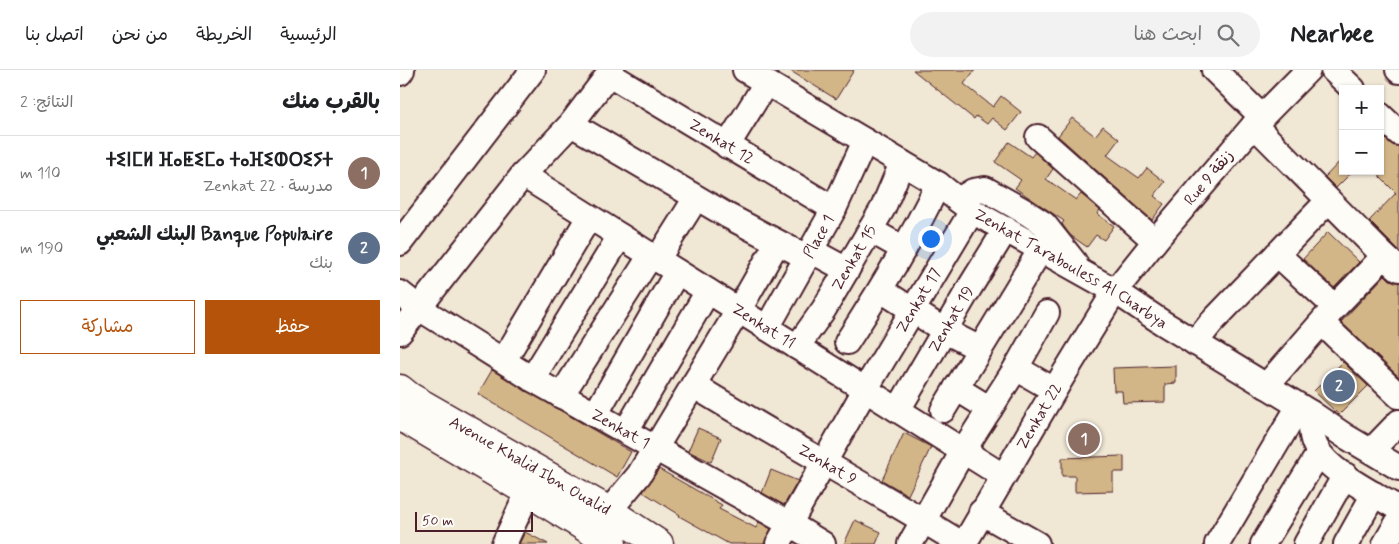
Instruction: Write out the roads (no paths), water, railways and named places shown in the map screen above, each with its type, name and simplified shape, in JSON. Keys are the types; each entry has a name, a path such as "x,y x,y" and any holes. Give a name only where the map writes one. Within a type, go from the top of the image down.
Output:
{"main road":[{"name":"Avenue Khalid Ibn Oualid","path":"400,389 609,511 660,544"},
{"name":"Avenue Khalid Ibn Oualid","path":"400,416 612,544"}],"street":[{"path":"400,242 533,70"},
{"name":"Zenkat Tarabouless Al Charbya","path":"745,70 938,184 965,205 1115,290 1195,343 1399,468"},
{"path":"1214,70 1328,201 1391,263 1329,315 1266,386"},
{"path":"1333,70 1349,85"},
{"name":"Rue 9 زنقة","path":"1115,290 1258,121 1306,71"},
{"path":"400,332 523,175 571,124 610,72"},
{"name":"Zenkat 12","path":"610,72 727,146 834,209"},
{"path":"727,146 766,83"},
{"path":"1384,119 1399,133"},
{"path":"571,124 696,198 777,243 847,270"},
{"path":"1038,137 1155,241"},
{"name":"Place 1","path":"767,328 834,209 865,141"},
{"name":"Zenkat 15","path":"797,347 824,309 883,208 902,163"},
{"name":"Zenkat 11","path":"523,175 1003,476"},
{"path":"824,309 852,336 881,290 938,184"},
{"path":"965,205 973,191 985,189 1024,210 1044,224 1084,274"},
{"path":"594,414 662,262 696,198"},
{"path":"1195,343 1211,323 1328,201"},
{"name":"Zenkat 17","path":"778,544 865,390 913,311 965,205"},
{"name":"Zenkat 19","path":"898,410 970,287 1012,232 1024,210"},
{"path":"504,360 589,217"},
{"path":"870,230 904,249"},
{"path":"532,379 620,236"},
{"path":"609,511 639,476 777,243"},
{"path":"943,410 1041,249"},
{"path":"1277,254 1399,396"},
{"path":"561,396 662,262"},
{"path":"881,290 945,331 980,349"},
{"name":"Zenkat 22","path":"963,544 1115,290"},
{"path":"626,431 708,291"},
{"name":"Zenkat 1","path":"400,293 419,308 532,379 824,544"},
{"path":"910,544 963,451 1016,368 1042,321 1004,309"},
{"path":"1016,368 1054,390"},
{"name":"Zenkat 9","path":"693,385 756,424 963,544"},
{"path":"956,388 990,409"},
{"path":"1305,410 1312,437 1319,453 1345,476 1399,509"},
{"path":"1217,544 1305,410"},
{"path":"1372,450 1399,422"},
{"path":"1263,544 1319,453"},
{"path":"1306,544 1345,476"},
{"path":"504,544 528,492"},
{"path":"1346,544 1374,494"},
{"path":"981,512 1036,544"},
{"path":"1384,544 1399,520"}],"place":[{"name":"Banque Populaire البنك الشعبي","path":"1339,386"},
{"name":"ⵜⵉⵏⵎⵍ ⴼⴰⵟⵉⵎⴰ ⵜⴰⴼⵉⵀⵔⵉⵢⵜ","path":"1084,439"}]}
